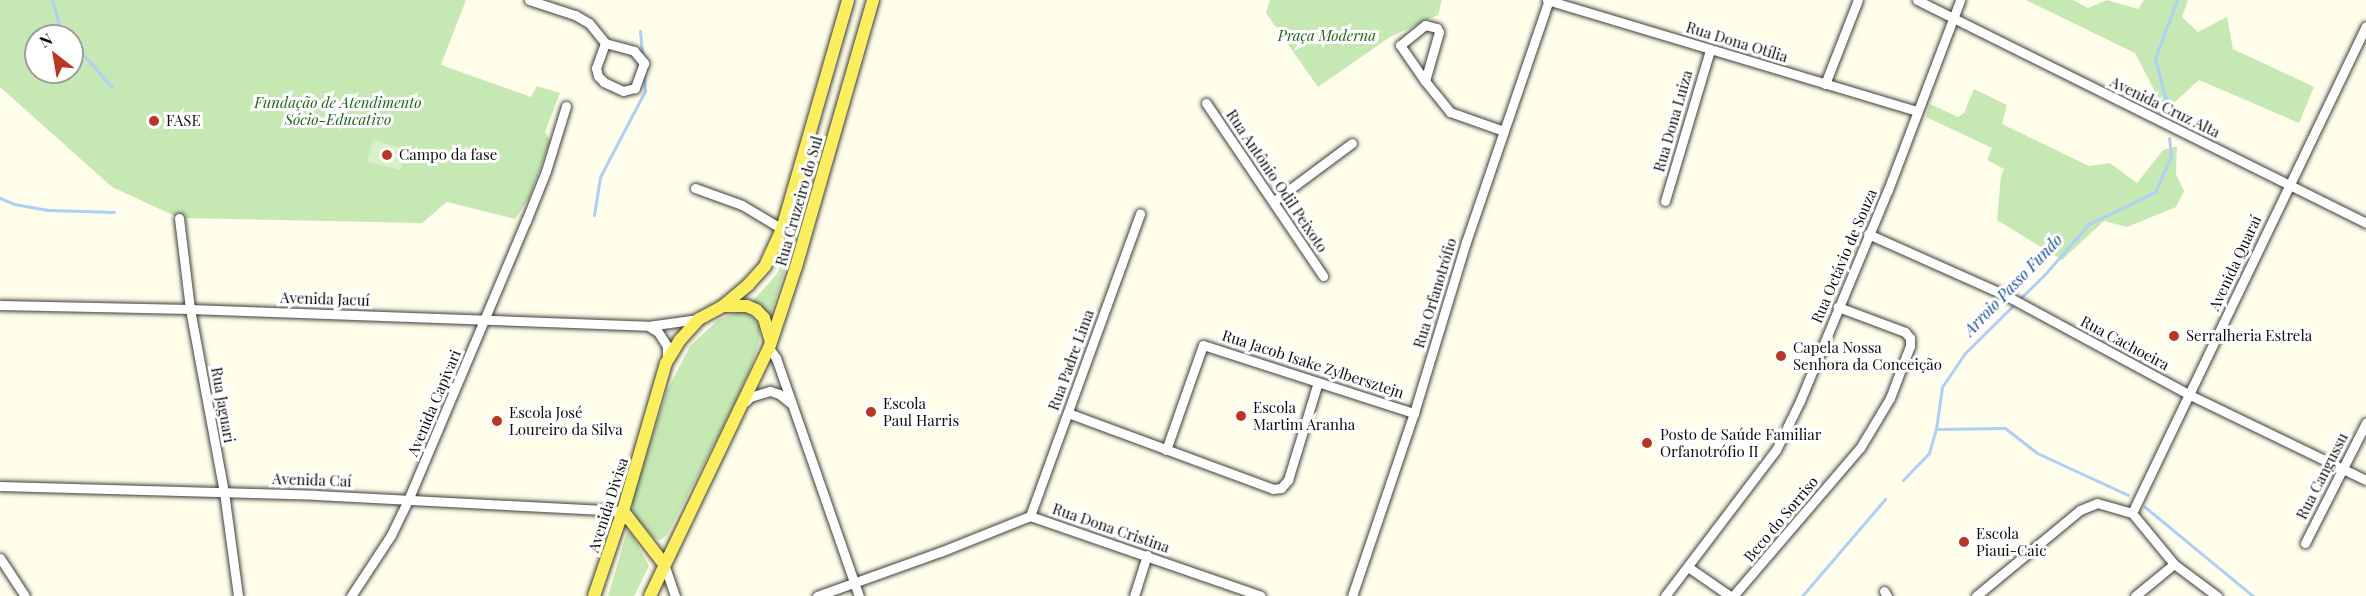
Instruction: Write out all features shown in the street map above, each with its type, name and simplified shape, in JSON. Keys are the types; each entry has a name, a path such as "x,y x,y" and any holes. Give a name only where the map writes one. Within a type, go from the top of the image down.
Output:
{"main road":[{"name":"Rua Cruzeiro do Sul","path":"723,306 748,285 765,266 782,228 848,0"},
{"name":"Rua Cruzeiro do Sul","path":"768,348 796,267 873,0"},
{"path":"650,596 744,403 768,348 769,328 756,310 747,306 723,306"},
{"name":"Avenida Divisa","path":"594,596 666,363 681,340 699,319 723,306"},
{"path":"622,511 664,564"}],"street":[{"path":"529,0 564,9 590,23 605,43 634,51 644,63 635,88 622,91 604,82 598,76 596,68 605,43"},
{"name":"Rua Dona Otília","path":"1548,0 1918,111"},
{"name":"Rua Orfanotrófio","path":"1352,596 1414,413 1466,242 1548,0"},
{"path":"1825,84 1858,0"},
{"name":"Avenida Cruz Alta","path":"1917,0 2366,223"},
{"name":"Rua Octávio de Souza","path":"1665,596 1776,450 1800,401 1918,111 1960,0"},
{"path":"1425,81 1439,32 1437,28 1425,25 1400,45 1425,81 1450,112 1504,131"},
{"name":"Avenida Quaraí","path":"2132,513 2190,395 2288,184 2366,26"},
{"name":"Rua Dona Luiza","path":"1665,201 1710,50"},
{"name":"Rua Antônio Odil Peixoto","path":"1206,103 1323,276"},
{"name":"Avenida Capivari","path":"351,596 391,535 408,500 529,214 546,171 566,106"},
{"path":"1274,201 1352,143"},
{"path":"696,188 742,206 782,228"},
{"name":"Rua Padre Lima","path":"1030,516 1140,213"},
{"name":"Rua Jaguari","path":"179,218 190,309 224,492 238,596"},
{"name":"Rua Cachoeira","path":"1868,234 2005,295 2190,395 2366,480"},
{"name":"Avenida Jacuí","path":"0,305 190,309 648,326 699,319"},
{"name":"Beco do Sorriso","path":"1688,567 1732,596 1860,448 1890,398 1910,346 1910,338 1905,332 1838,307"},
{"path":"648,326 658,332 667,346 666,363"},
{"name":"Rua Jacob Isake Zylbersztejn","path":"1166,450 1203,345 1414,413"},
{"path":"768,348 776,358 794,406 859,596"},
{"path":"1068,413 1273,489 1281,488 1288,480 1318,382"},
{"path":"744,403 750,396 770,391 779,394 794,406"},
{"name":"Rua Cangussu","path":"2305,543 2366,423"},
{"name":"Avenida Caí","path":"0,486 224,492 622,511"},
{"path":"1976,596 2080,510 2097,503 2132,513 2174,564 2217,596"},
{"name":"Rua Dona Cristina","path":"817,596 1030,516 1147,555 1237,592 1261,596"},
{"path":"1134,596 1147,555"},
{"path":"0,558 25,596"},
{"path":"664,564 675,596"},
{"path":"2134,596 2174,564"}],"green space":[{"name":"Fundação de Atendimento Sócio-Educativo","path":"0,0 466,0 441,65 531,97 537,86 560,93 545,132 550,141 529,198 515,219 447,202 422,223 179,218 112,187 0,87"},
{"name":"Praça Moderna","path":"1270,0 1442,0 1438,15 1390,37 1318,87 1266,13"},
{"path":"2026,0 2073,0 2088,8 2107,0 2138,9 2144,0 2188,0 2182,17 2198,32 2227,17 2233,49 2314,87 2299,123 2199,80 2165,111 2135,53"},
{"path":"1974,89 2007,105 2002,124 2089,166 2110,163 2137,183 2163,150 2177,146 2176,174 2184,191 2176,207 2127,227 2104,221 2062,260 1997,220 2001,176 2004,169 1987,160 1992,148 1926,117 1930,104 1958,117 1964,113"},
{"name":"Campo da fase","path":"373,140 406,149 400,170 367,161"},
{"path":"793,241 770,316 760,305 752,302 776,275"},
{"path":"740,311 749,314 760,327 759,344 753,361 734,405 667,535 661,540 654,538 635,516 631,503 667,391 690,346 718,320"},
{"path":"627,532 631,533 649,566 634,596 608,596"}],"waterway":[{"path":"52,0 59,24"},
{"name":"Arroio Passo Fundo","path":"2167,104 2155,58 2177,0"},
{"path":"640,31 642,56"},
{"path":"84,56 112,87"},
{"path":"594,215 600,177 645,91 644,75"},
{"name":"Arroio Passo Fundo","path":"1903,480 1929,453 1936,429 1942,387 1964,354 2045,274 2089,224 2155,192 2171,156 2169,138"},
{"path":"0,198 14,204 49,210 114,212"},
{"path":"1936,429 2005,428 2037,453 2128,495"},
{"name":"Arroio Passo Fundo","path":"1802,596 1885,499"},
{"path":"2145,507 2253,596"}],"place":[{"name":"FASE","path":"154,121"},
{"name":"Campo da fase","path":"387,155"},
{"name":"Serralheria Estrela","path":"2174,336"},
{"name":"Capela Nossa Senhora da Conceição","path":"1781,356"},
{"name":"Escola Paul Harris","path":"871,412"},
{"name":"Escola Martim Aranha","path":"1241,416"},
{"name":"Escola José Loureiro da Silva","path":"497,421"},
{"name":"Posto de Saúde Familiar Orfanotrófio II","path":"1647,443"},
{"name":"Escola Piaui-Caic","path":"1964,542"}]}
